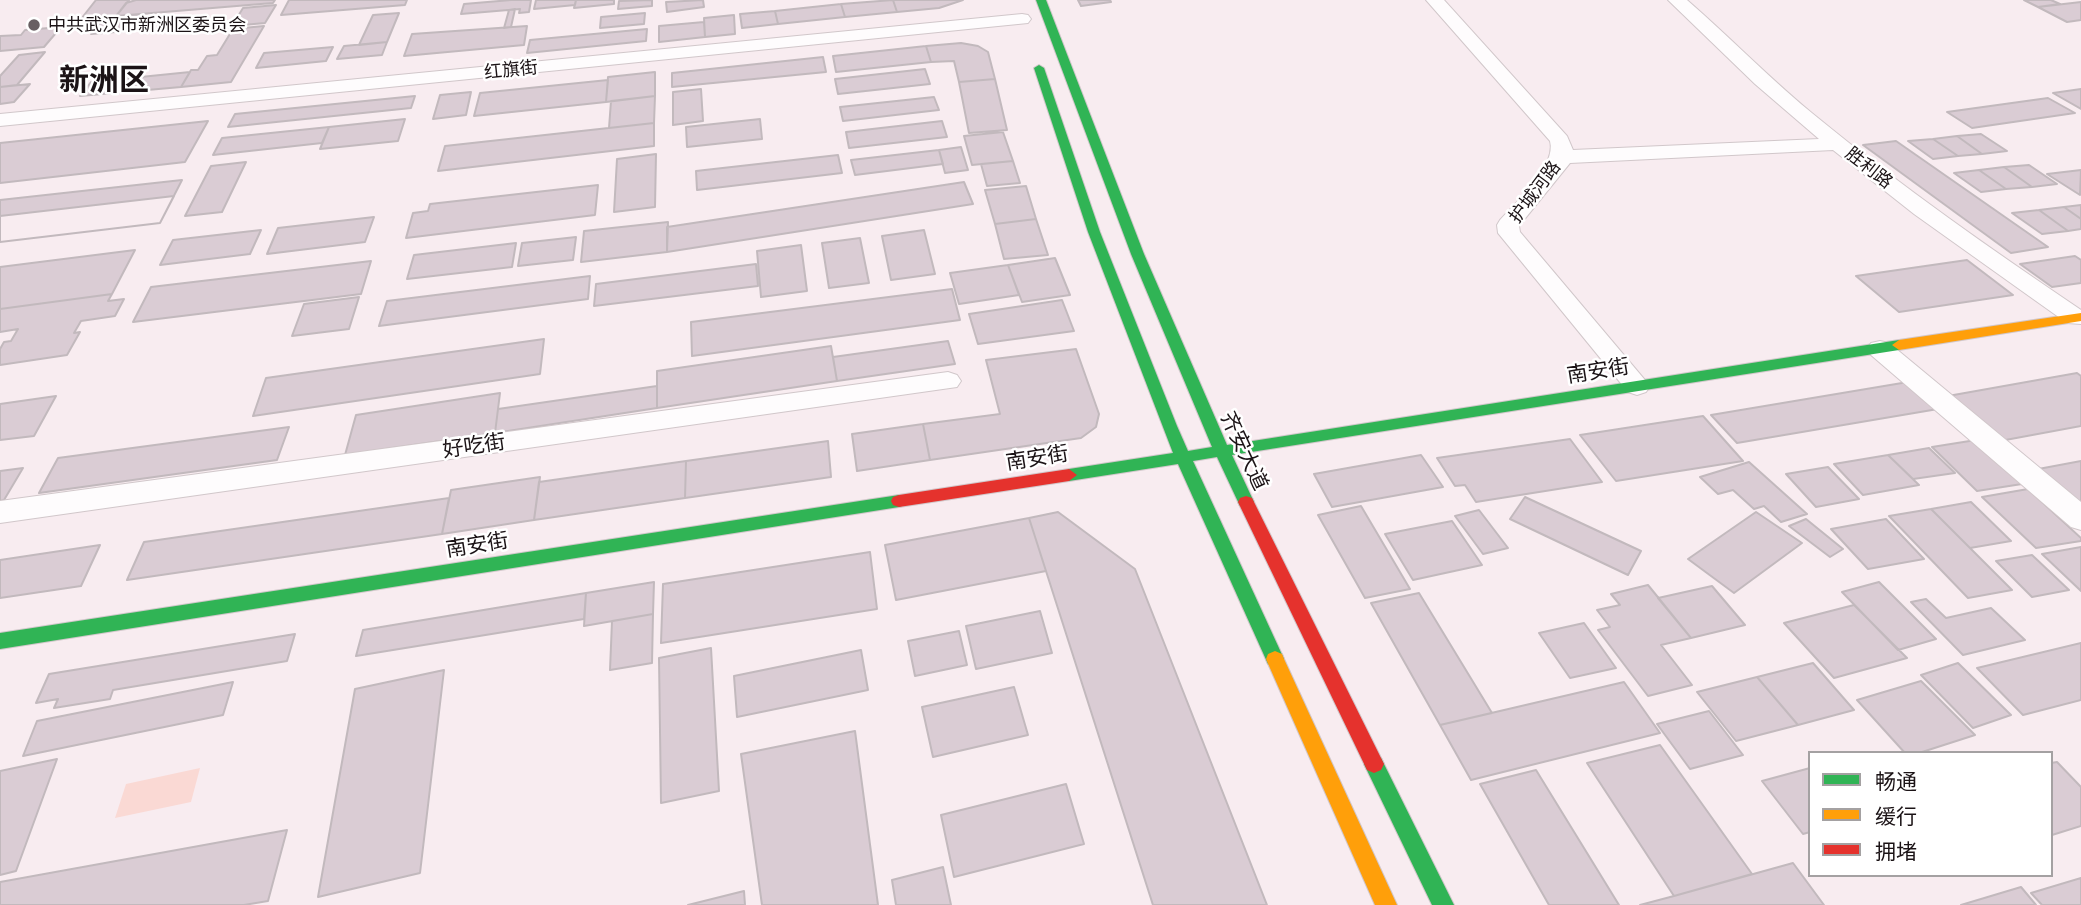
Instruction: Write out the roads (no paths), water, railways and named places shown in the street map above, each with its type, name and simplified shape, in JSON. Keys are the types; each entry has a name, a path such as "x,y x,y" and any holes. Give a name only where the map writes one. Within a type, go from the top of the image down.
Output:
{"main road":[{"path":"1016,0 1024,26"},
{"name":"齐安大道","path":"1041,0 1155,303 1221,451 1443,905"},
{"path":"1035,57 1121,307 1183,457 1386,905"},
{"name":"南安街","path":"0,641 2078,318"}],"street":[{"name":"护城河路","path":"1435,0 1560,140 1562,158 1559,165 1508,225 1509,233 1637,386"},
{"name":"胜利路","path":"1677,0 1774,90 1838,144 1934,218 2078,318"},
{"name":"红旗街","path":"0,120 1024,26"},
{"path":"1562,158 1838,144"},
{"path":"1880,349 2081,519"},
{"name":"好吃街","path":"0,512 948,381"}],"place":[{"name":"中共武汉市新洲区委员会","path":"34,25"}],"district":[{"name":"新洲区","path":"104,81"}]}
